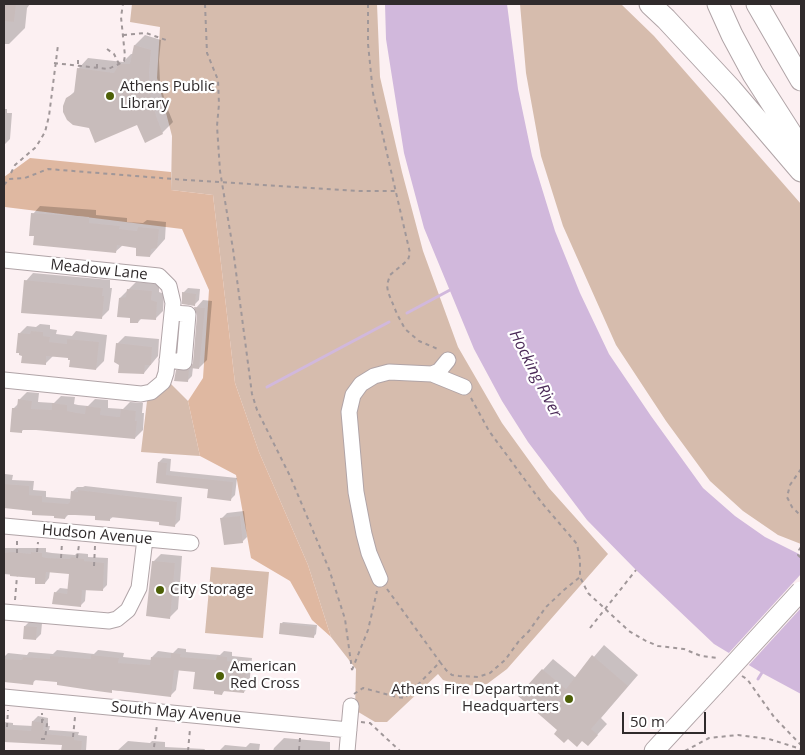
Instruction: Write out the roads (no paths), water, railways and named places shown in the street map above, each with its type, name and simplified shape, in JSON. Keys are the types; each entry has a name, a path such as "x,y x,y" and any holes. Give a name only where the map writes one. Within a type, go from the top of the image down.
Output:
{"highway":[{"path":"650,4 731,89 801,171"},
{"path":"718,4 753,74 801,149"},
{"path":"757,4 801,80"},
{"path":"753,74 801,129"}],"main road":[{"path":"654,751 801,591"}],"street":[{"name":"Meadow Lane","path":"4,260 159,276 169,286 173,303 163,382 151,392 145,394 4,380"},
{"path":"432,374 439,371 448,360"},
{"path":"380,579 369,553 356,492 349,412 353,395 362,384 374,376 389,372 432,374 464,387"},
{"name":"Hudson Avenue","path":"4,526 191,543"},
{"path":"9,612 109,621 117,619 128,610 139,588 145,539"},
{"path":"347,751 351,701"},
{"name":"South May Avenue","path":"6,703 349,727"}],"water":[{"name":"Hocking River","path":"385,4 507,4 518,89 532,156 555,231 580,293 609,354 703,488 735,516 765,537 801,555 801,694 714,644 636,570 587,520 528,442 502,401 474,349 424,228 404,153 386,39"}],"waterway":[{"path":"407,313 450,290"},
{"path":"267,387 389,322"},
{"path":"758,679 763,671"}],"place":[{"name":"Athens Public Library","path":"110,96"},
{"name":"City Storage","path":"160,590"},
{"name":"American Red Cross","path":"220,676"},
{"name":"Athens Fire Department Headquarters","path":"569,699"}]}
